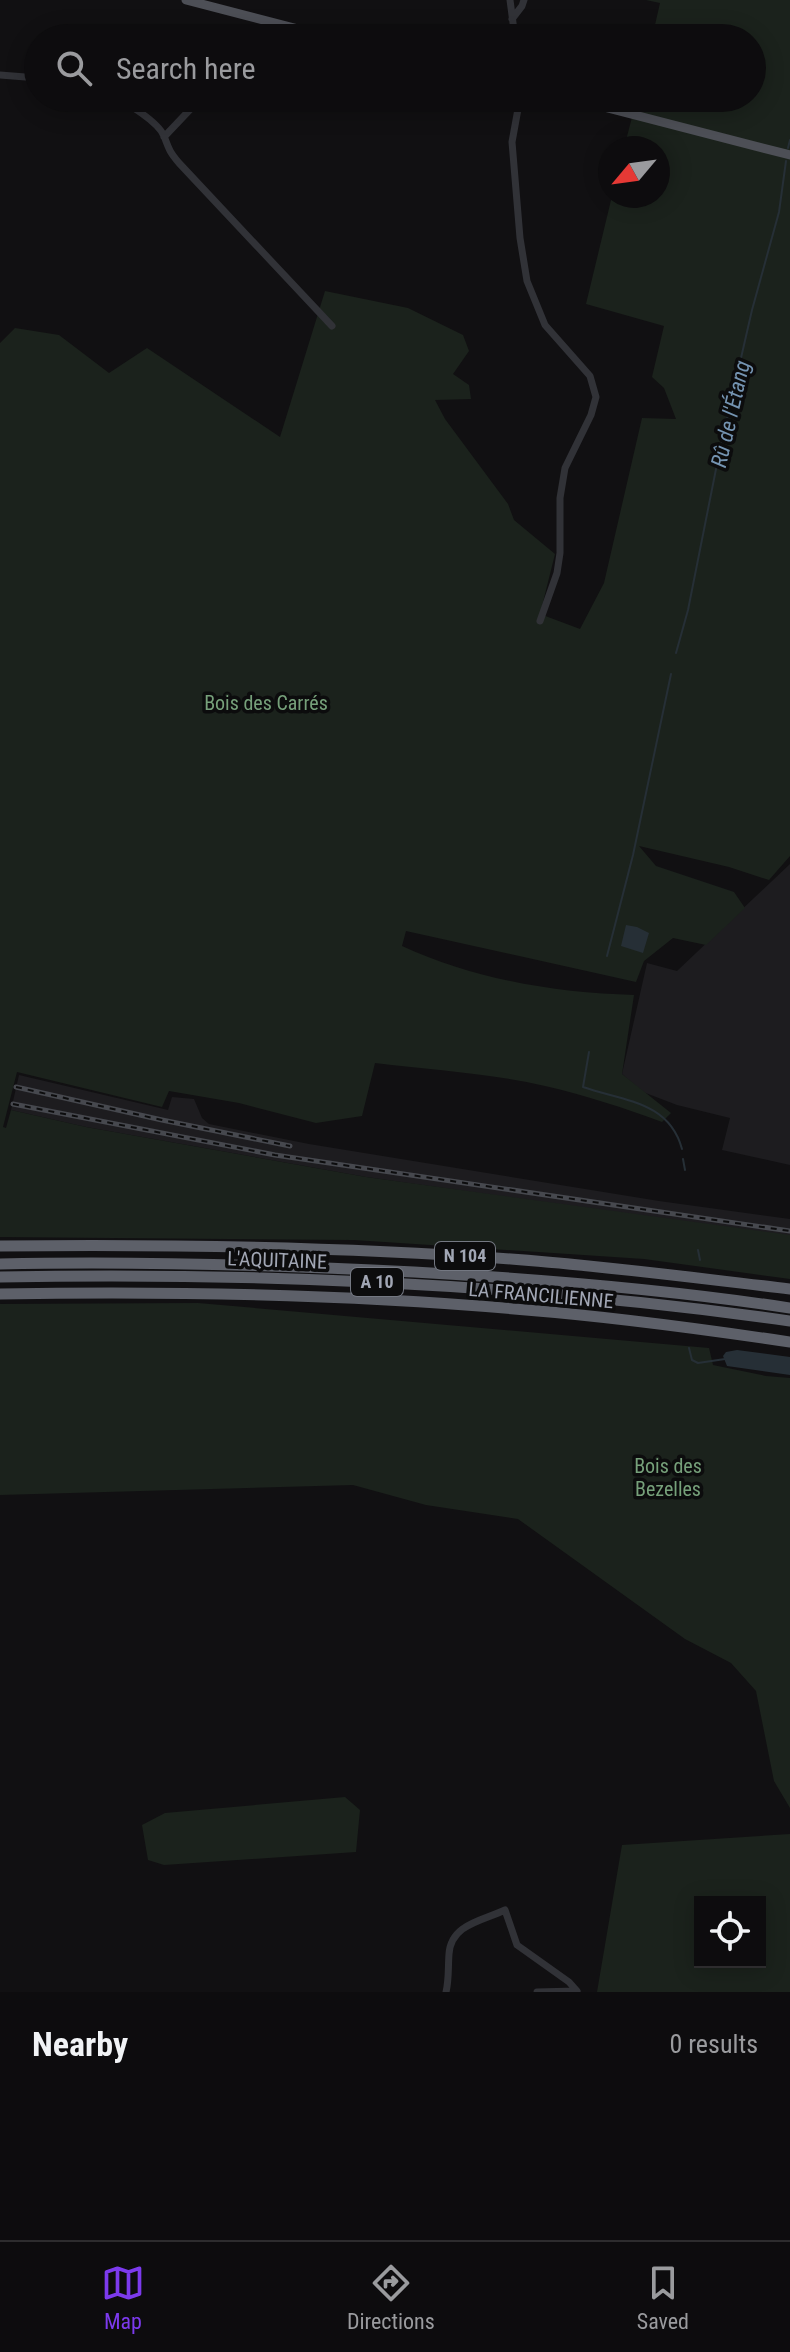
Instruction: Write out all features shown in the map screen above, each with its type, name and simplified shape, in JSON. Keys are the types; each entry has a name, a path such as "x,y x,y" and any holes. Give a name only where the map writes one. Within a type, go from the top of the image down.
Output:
{"highway":[{"name":"LA FRANCILIENNE","path":"0,1246 203,1245 446,1255 656,1273 790,1289"},
{"name":"L'AQUITAINE","path":"0,1264 153,1262 418,1272 626,1288 790,1308"},
{"name":"L'AQUITAINE","path":"0,1277 243,1277 450,1286 639,1302 790,1321"},
{"name":"LA FRANCILIENNE","path":"0,1294 280,1295 442,1303 597,1317 790,1342"}],"main road":[{"path":"186,0 280,24"},
{"path":"623,112 790,155"}],"street":[{"path":"510,0 513,24"},
{"path":"512,19 524,0"},
{"path":"0,75 24,77"},
{"path":"138,112 164,137 164,145 179,163 332,326"},
{"path":"164,137 188,112"},
{"path":"517,112 512,142 527,281 545,325 590,376 596,397 591,415 565,468 560,498 557,573 540,621"},
{"path":"446,1992 449,1949 453,1937 470,1924 505,1910 517,1945 569,1982 578,1992"},
{"path":"537,1992 578,1992"}],"shaded area":[{"path":"790,864 790,1165 722,1150 730,1118 677,1105 643,1092 622,1074 647,963 677,971"},
{"path":"626,925 649,933 643,953 621,946"},
{"path":"19,1075 168,1110 172,1097 194,1099 202,1118 209,1124 309,1144 790,1219 790,1237 366,1177 86,1127 11,1110"},
{"path":"737,1350 790,1357 790,1375 727,1366 723,1356 726,1352"}],"green space":[{"name":"Bois des Carrés","path":"646,0 790,0 790,856 769,880 729,867 639,846 656,866 734,892 745,908 706,945 673,938 644,961 636,982 406,931 402,946 458,967 515,982 575,991 634,995 622,1074 671,1113 662,1122 590,1098 524,1082 375,1063 362,1116 316,1123 239,1103 169,1091 162,1107 17,1072 3,1127 6,1128 11,1110 86,1127 366,1177 790,1235 790,1279 644,1259 354,1240 0,1237 0,343 15,328 59,335 109,373 147,348 280,437 325,291 408,308 463,335 469,351 453,374 469,385 471,399 435,400 445,419 508,504 514,520 555,554 540,614 580,629 604,583 642,418 676,419 664,388 652,377 664,326 586,304 609,208 670,208 670,136 627,136 633,112 766,112 766,24 655,24 660,3"},
{"name":"Bois des Bezelles","path":"198,1303 709,1348 713,1365 790,1378 790,1808 774,1781 756,1691 731,1663 685,1639 518,1519 426,1505 353,1485 0,1495 0,1304"},
{"path":"345,1797 360,1810 356,1852 164,1865 148,1860 142,1825 165,1813"},
{"path":"790,1834 790,1992 597,1992 622,1845"}],"waterway":[{"path":"788,148 790,140"},
{"name":"Rû de l'Étang","path":"676,653 688,610 752,310 779,212 786,161"},
{"name":"Rû de l'Étang","path":"607,956 633,855 671,674"},
{"name":"Rû de l'Étang","path":"589,1052 583,1087 643,1105 656,1112 676,1133 682,1149"},
{"name":"Rû de l'Étang","path":"683,1159 685,1170"},
{"path":"698,1250 700,1260"},
{"path":"689,1348 692,1360 698,1363 725,1359"}],"railway":[{"path":"16,1087 290,1146"},
{"path":"13,1104 275,1155 790,1231"}]}
